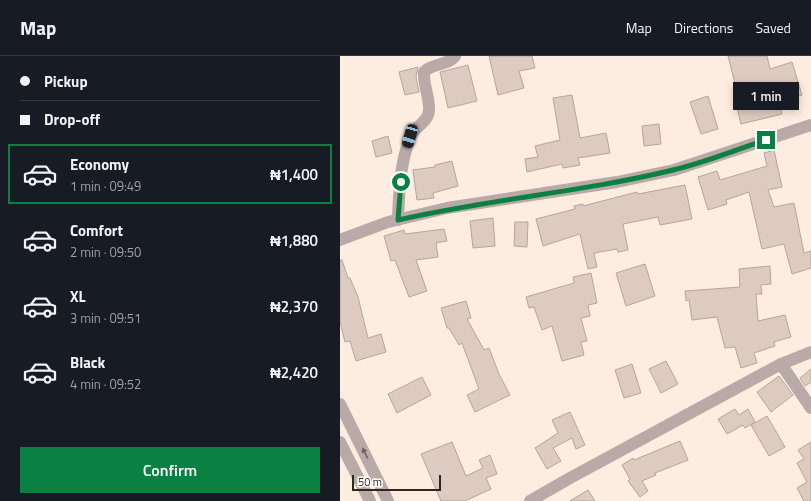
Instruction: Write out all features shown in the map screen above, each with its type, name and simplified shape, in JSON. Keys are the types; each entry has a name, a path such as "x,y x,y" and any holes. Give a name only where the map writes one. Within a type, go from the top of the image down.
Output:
{"street":[{"path":"398,220 401,182 408,144 414,130 424,121 429,112 424,72 429,68 449,61 455,56"},
{"path":"340,240 398,220 447,208 617,182 674,170 811,125"},
{"path":"530,501 781,364 811,352"},
{"path":"781,364 811,408"},
{"path":"340,404 388,501"},
{"path":"340,442 370,501"}],"building":[{"path":"489,56 532,56 535,68 519,71 524,88 498,95"},
{"path":"728,56 767,56 770,69 792,62 802,95 779,102 782,114 741,124 733,92 737,91"},
{"path":"468,65 477,101 448,108 440,72"},
{"path":"418,67 416,77 419,92 405,95 399,72"},
{"path":"572,95 580,138 606,133 610,153 578,158 580,165 563,168 562,164 527,172 525,159 538,157 535,146 560,140 553,98"},
{"path":"708,96 718,129 701,134 690,102"},
{"path":"659,124 661,144 644,146 642,126"},
{"path":"388,136 392,153 376,157 372,141"},
{"path":"774,150 782,187 768,190 774,207 794,203 804,253 811,251 811,268 792,274 784,244 762,249 749,192 726,200 727,204 708,210 698,177 717,171 720,180 767,166 764,153"},
{"path":"452,161 458,186 433,193 434,198 417,200 413,170 435,167 435,165"},
{"path":"685,185 692,219 660,225 658,217 623,224 628,250 618,252 617,249 594,253 597,267 588,269 580,234 543,246 536,219 575,209 574,206 583,204 583,206 637,192 638,194"},
{"path":"493,218 495,246 473,248 470,221"},
{"path":"515,222 528,222 527,247 514,246"},
{"path":"444,229 447,241 436,243 438,257 416,260 427,291 409,297 395,260 391,261 384,236 404,230 405,234"},
{"path":"340,260 342,260 348,278 350,278 358,297 368,338 381,334 386,352 356,361 350,341 345,342 340,322"},
{"path":"645,264 655,296 626,306 616,273"},
{"path":"770,266 771,284 761,285 762,294 756,294 758,321 785,315 791,337 774,342 775,346 754,353 757,363 741,368 735,347 725,348 717,317 692,320 689,300 686,301 685,291 740,287 739,269"},
{"path":"591,273 597,303 588,305 590,316 581,318 587,341 581,342 584,355 562,361 552,326 542,330 534,307 529,308 526,297 574,283 573,277"},
{"path":"466,301 471,318 467,319 484,350 489,348 499,374 510,395 475,412 467,395 479,389 462,343 459,345 449,328 447,328 441,308"},
{"path":"666,361 678,384 661,393 649,369"},
{"path":"632,364 641,393 624,398 615,370"},
{"path":"811,369 811,382 805,386 800,378"},
{"path":"779,376 793,395 771,412 757,392"},
{"path":"422,377 431,395 397,413 388,394"},
{"path":"735,409 739,415 748,409 755,422 745,428 743,425 727,434 718,419"},
{"path":"570,412 585,445 576,449 572,438 553,448 561,461 547,469 535,448 558,433 552,420"},
{"path":"767,416 785,447 769,456 751,425"},
{"path":"680,441 688,460 655,473 656,475 642,481 648,491 640,497 628,481 630,479 622,465 633,458 634,460"},
{"path":"452,442 466,476 483,468 479,460 490,455 497,474 486,478 491,489 465,501 441,501 421,454"},
{"path":"811,442 811,501 804,501 797,488 807,482 797,463 804,459 798,450"},
{"path":"588,490 595,501 570,501"}],"route":[{"path":"401,182 398,220 447,208 617,182 674,170 766,140"}]}
